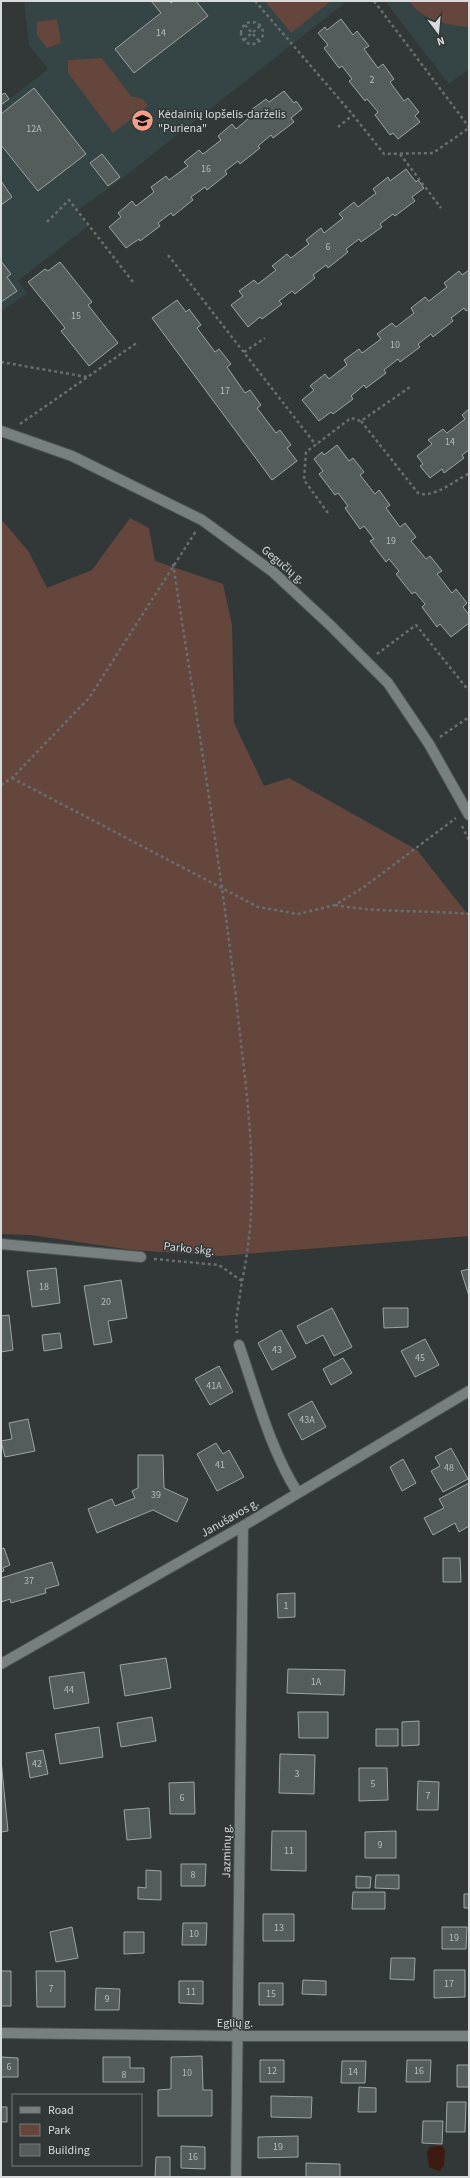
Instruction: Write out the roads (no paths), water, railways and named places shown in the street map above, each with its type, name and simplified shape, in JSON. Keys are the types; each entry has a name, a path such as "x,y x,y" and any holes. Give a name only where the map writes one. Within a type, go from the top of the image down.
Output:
{"street":[{"name":"Gegučių g.","path":"6,432 72,456 202,520 273,572 330,625 388,683 429,744 469,815"},
{"path":"1,1244 142,1258"},
{"path":"239,1345 270,1432 291,1482 298,1493"},
{"name":"Janušavos g.","path":"1,1664 243,1526 469,1391"},
{"name":"Jazminų g.","path":"236,2177 243,1526"},
{"name":"Eglių g.","path":"1,2033 238,2036 469,2036"}],"place":[{"name":"Kėdainių lopšelis-darželis \"Puriena\"","path":"142,121"}]}
